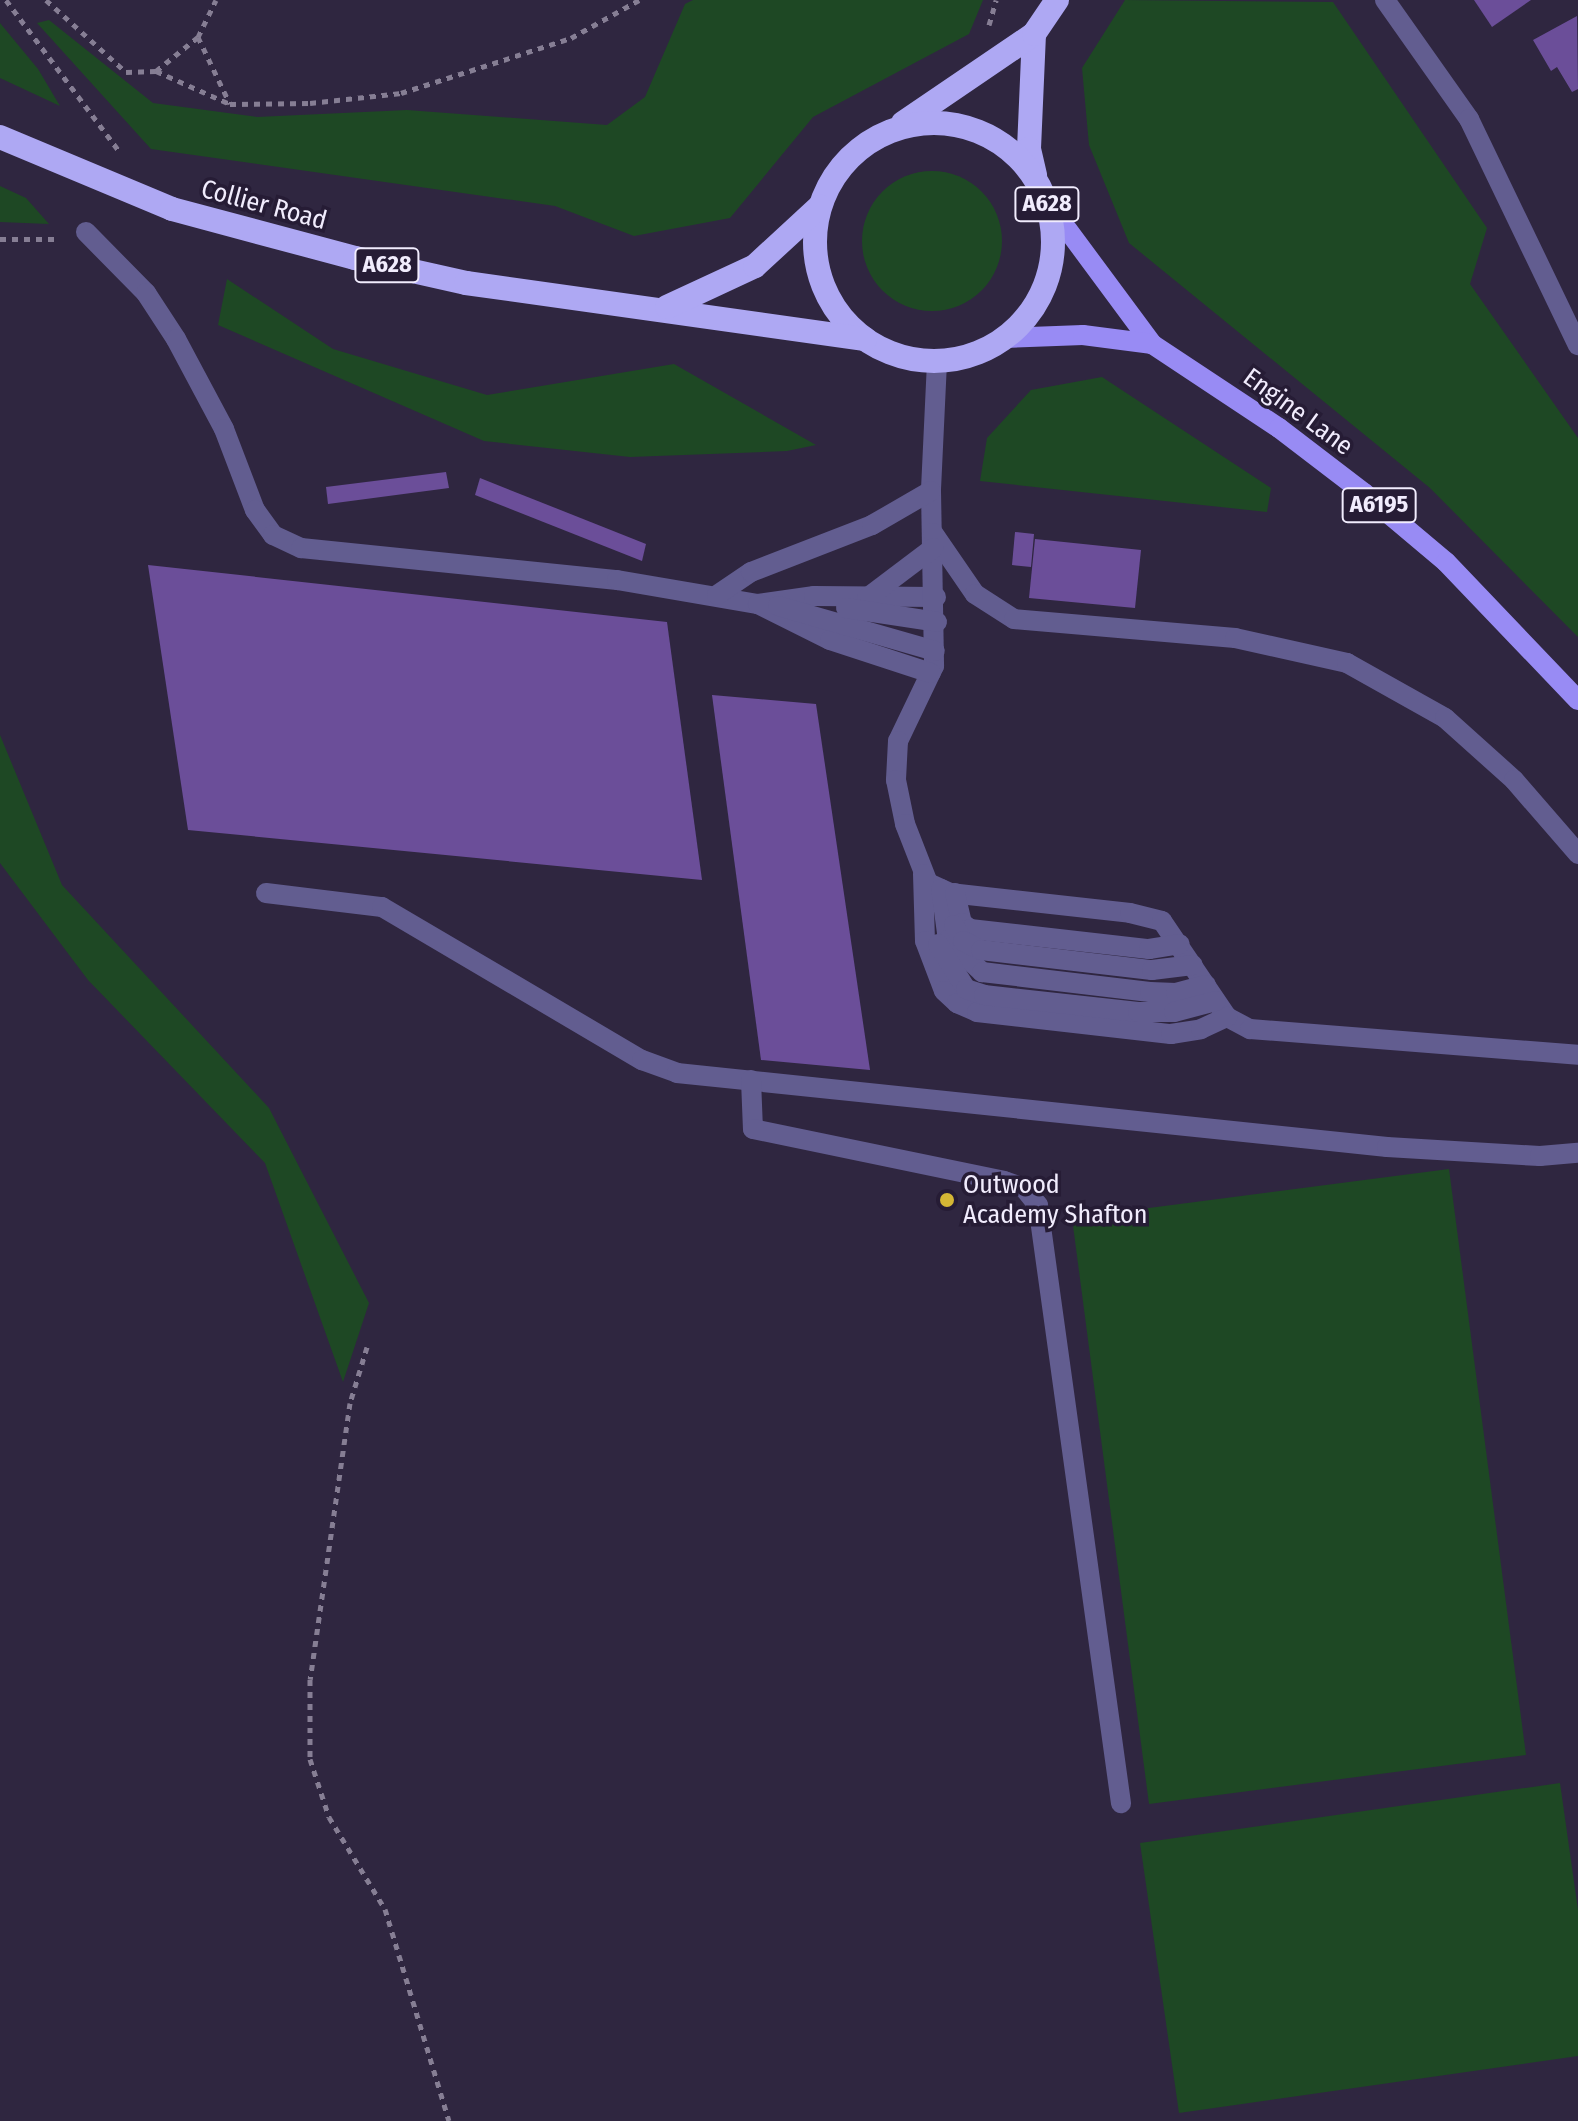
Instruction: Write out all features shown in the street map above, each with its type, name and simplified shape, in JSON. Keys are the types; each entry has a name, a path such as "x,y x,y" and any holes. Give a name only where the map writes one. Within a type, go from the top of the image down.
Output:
{"highway":[{"name":"A628","path":"667,307 755,266 820,206 847,161 1034,34 1057,0"},
{"name":"A628","path":"820,206 815,243 821,280 838,313 865,339 899,357 937,362 984,351 1005,338 1043,291 1053,232 1029,149 1034,34"},
{"name":"A628","path":"891,131 923,123 956,125 988,136 1015,154 1042,191"},
{"name":"Collier Road","path":"0,137 116,188 187,214 466,283 667,307 865,339"}],"main road":[{"name":"Engine Lane","path":"1042,191 1152,344 1279,428 1364,493 1446,562 1578,700"},
{"name":"Engine Lane","path":"1005,338 1083,335 1152,344"}],"street":[{"path":"1385,0 1469,119 1578,345"},
{"path":"86,232 146,293 176,339 224,429 255,510 273,535 301,548 617,580 717,595 935,651"},
{"path":"937,362 931,491 937,622 935,651 931,673 898,741 905,824 962,923 970,929 1149,949 1180,944"},
{"path":"717,595 751,572 872,525 931,491"},
{"path":"867,598 933,540"},
{"path":"933,540 975,594 1014,619 1235,638 1347,663 1445,718 1514,780 1578,854"},
{"path":"758,604 814,596 936,597"},
{"path":"758,604 819,604 937,622"},
{"path":"758,604 830,640 931,673"},
{"path":"940,887 1130,913 1162,921 1216,1001 1250,1029 1578,1055"},
{"path":"940,887 955,929 963,941 981,950 1152,970 1193,965"},
{"path":"940,887 925,941 944,991 957,1003 977,1012 1171,1034 1201,1029 1216,1001"},
{"path":"940,887 948,940 972,968 982,972 1216,1001"},
{"path":"266,893 382,907 642,1060 677,1073 1387,1147 1540,1156 1578,1153"},
{"path":"751,1080 753,1129 1004,1181 1024,1188 1038,1205 1121,1803"}],"path":[{"path":"6,0 123,157 116,188"},
{"path":"46,0 126,72 156,71 230,104 310,103 401,93 571,38 639,0"},
{"path":"156,71 198,37 216,0"},
{"path":"198,37 230,104"},
{"path":"367,1347 350,1403 310,1679 310,1759 329,1817 385,1909 449,2121"}],"green space":[{"path":"693,0 983,0 969,34 813,117 730,218 634,236 555,206 151,149 37,23 49,20 153,103 257,117 407,110 607,125 645,97 685,4"},
{"path":"1125,0 1333,2 1487,228 1470,284 1578,438 1578,637 1430,488 1129,243 1089,145 1082,68"},
{"path":"0,23 38,69 60,106 0,78"},
{"path":"932,171 959,176 981,192 997,214 1002,241 997,268 981,290 959,306 932,311 905,306 883,290 867,268 862,241 867,214 883,192 905,176"},
{"path":"0,186 26,198 49,224 0,222"},
{"path":"227,279 333,349 487,395 674,364 816,445 787,451 630,457 484,441 218,325"},
{"path":"1102,377 1271,488 1267,512 980,481 987,438 1031,390"},
{"path":"0,735 62,885 269,1108 369,1303 343,1382 265,1163 88,980 0,863"},
{"path":"1449,1169 1526,1755 1149,1804 1072,1218"},
{"path":"1560,1783 1578,1910 1578,2056 1179,2113 1140,1843"}],"building":[{"path":"1474,0 1531,0 1492,27"},
{"path":"1577,16 1578,89 1572,92 1557,67 1551,71 1533,40"},
{"path":"446,472 449,488 328,504 326,487"},
{"path":"480,478 646,544 642,561 475,495"},
{"path":"1015,532 1034,534 1031,567 1012,565"},
{"path":"1035,539 1141,550 1135,608 1029,598"},
{"path":"148,565 667,622 702,880 188,830"},
{"path":"712,695 816,704 870,1070 761,1060"}],"place":[{"name":"Outwood Academy Shafton","path":"947,1200"}]}
